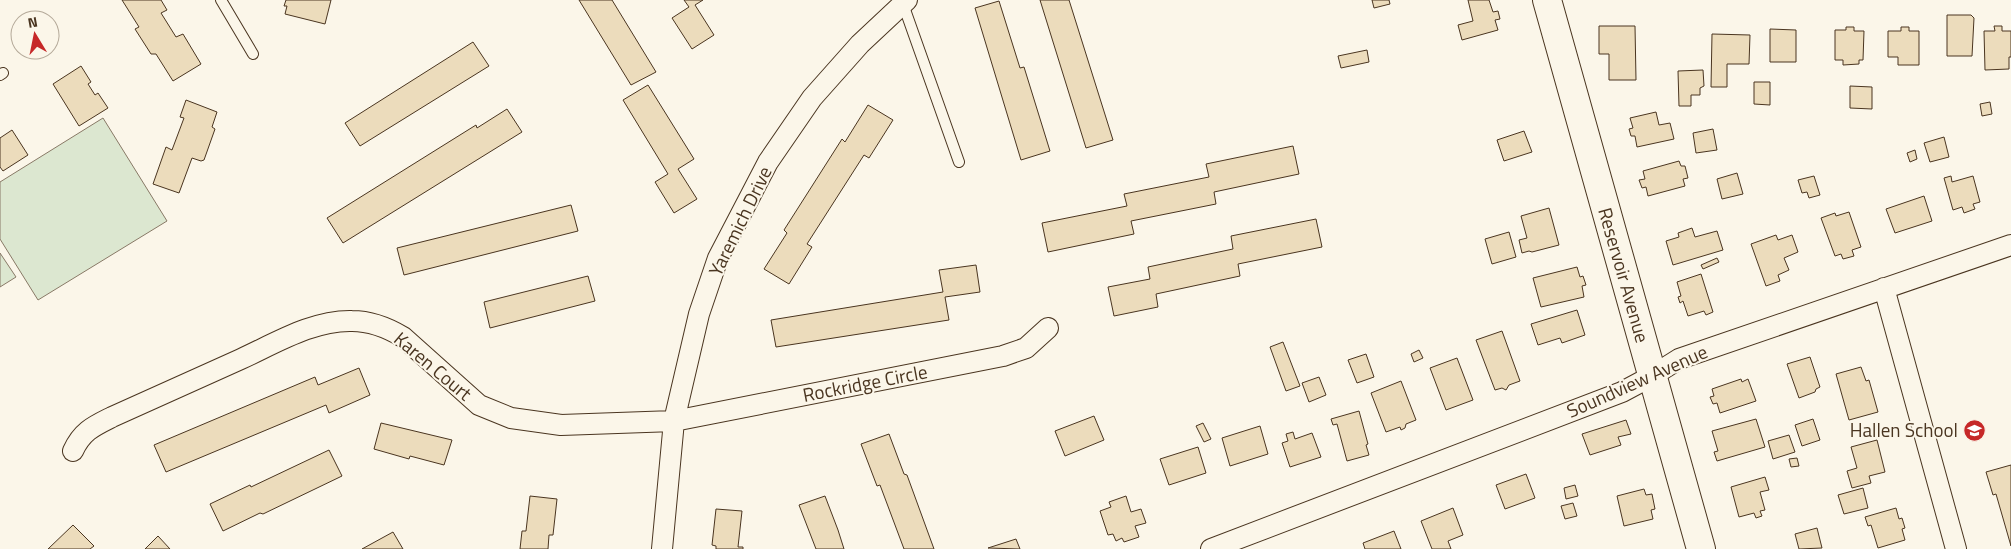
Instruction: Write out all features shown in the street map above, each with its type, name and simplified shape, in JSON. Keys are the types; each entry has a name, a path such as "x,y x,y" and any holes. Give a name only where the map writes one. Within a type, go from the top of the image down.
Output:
{"main road":[{"name":"Reservoir Avenue","path":"1547,0 1700,549"}],"street":[{"name":"Yaremich Drive","path":"662,549 674,421 699,314 718,258 768,162 812,98 860,44 905,2"},
{"name":"Soundview Avenue","path":"1212,549 1622,392 1680,358 2011,245"},
{"path":"1884,288 1956,549"},
{"name":"Karen Court","path":"74,451 78,440 91,428 112,417 312,327 326,323 353,321 375,324 403,337 479,405 511,418 561,425 674,421"},
{"name":"Rockridge Circle","path":"674,421 1003,356 1026,348 1048,328"}],"lane":[{"path":"221,0 253,54"},
{"path":"905,2 959,162"}],"green space":[{"path":"103,118 167,221 38,300 0,239 0,182"},
{"path":"0,253 16,277 0,287"}],"building":[{"path":"122,0 161,0 167,10 161,13 176,37 183,34 201,64 173,81 156,54 151,54 135,29 139,27"},
{"path":"286,0 331,0 325,24 285,14 287,6 284,6"},
{"path":"579,0 612,0 656,72 631,85"},
{"path":"684,0 703,0 695,5 714,35 692,49 672,18 689,7"},
{"path":"1040,0 1069,0 1113,140 1086,148"},
{"path":"1372,0 1389,0 1390,4 1374,8"},
{"path":"1468,0 1489,0 1493,12 1498,11 1500,19 1495,20 1498,30 1462,40 1458,25 1473,21"},
{"path":"999,1 1020,68 1024,67 1050,151 1021,160 975,8"},
{"path":"1947,15 1971,15 1974,18 1972,56 1947,56"},
{"path":"1599,26 1635,26 1636,80 1609,80 1609,54 1599,54"},
{"path":"1994,26 2002,26 2002,31 2011,31 2009,69 1985,70 1984,31 1995,31"},
{"path":"1846,27 1854,27 1854,31 1864,31 1863,60 1859,60 1859,64 1843,65 1843,60 1835,60 1835,30 1846,30"},
{"path":"1901,27 1909,27 1909,31 1919,31 1919,65 1898,65 1898,57 1888,57 1888,31 1901,31"},
{"path":"1770,29 1796,30 1796,62 1770,62"},
{"path":"1712,34 1750,35 1749,64 1727,64 1727,87 1711,87"},
{"path":"473,42 489,66 360,146 345,123"},
{"path":"1367,50 1369,62 1341,68 1338,56"},
{"path":"81,66 91,82 88,84 95,95 98,93 108,108 79,126 53,84"},
{"path":"1703,70 1704,86 1700,88 1700,95 1691,95 1691,106 1679,106 1678,71"},
{"path":"1754,82 1770,82 1770,105 1754,104"},
{"path":"648,85 694,159 678,169 697,199 674,213 655,182 668,174 623,100"},
{"path":"1850,86 1872,87 1872,109 1850,108"},
{"path":"186,100 217,112 212,127 215,129 204,160 192,158 179,193 153,184 166,147 172,150 184,118 180,117"},
{"path":"1990,102 1992,114 1982,116 1980,104"},
{"path":"868,105 893,120 869,158 864,155 807,244 812,247 789,284 764,269 787,233 784,230 842,139 845,142"},
{"path":"507,109 522,132 343,243 327,218 476,125 477,128"},
{"path":"1656,112 1659,125 1670,123 1674,139 1637,147 1635,136 1631,136 1629,129 1633,128 1630,118"},
{"path":"1713,129 1717,150 1696,153 1693,133"},
{"path":"12,130 28,155 3,171 0,167 0,138"},
{"path":"1524,131 1532,152 1504,161 1497,140"},
{"path":"1944,137 1949,157 1930,162 1924,143"},
{"path":"1293,146 1299,174 1214,192 1216,204 1131,221 1134,234 1048,252 1042,223 1127,206 1124,194 1209,177 1206,164"},
{"path":"1915,150 1917,159 1910,162 1907,153"},
{"path":"1679,161 1681,166 1685,166 1688,178 1683,179 1685,186 1648,196 1646,187 1642,188 1639,180 1645,179 1643,171"},
{"path":"1737,173 1743,194 1722,199 1717,179"},
{"path":"1814,176 1820,195 1809,198 1807,192 1802,193 1798,180"},
{"path":"1951,176 1952,182 1973,176 1980,202 1973,204 1975,209 1964,213 1962,207 1953,210 1944,178"},
{"path":"1924,196 1932,221 1895,233 1886,209"},
{"path":"571,205 578,231 404,275 397,248"},
{"path":"1549,208 1559,245 1522,253 1519,240 1527,238 1521,216"},
{"path":"1849,212 1861,247 1852,250 1854,256 1843,259 1841,254 1835,256 1821,218 1835,213 1836,216"},
{"path":"1316,219 1322,247 1238,264 1240,276 1156,294 1158,307 1114,316 1108,287 1150,279 1148,267 1233,249 1231,236"},
{"path":"1692,228 1695,237 1717,231 1723,250 1673,265 1666,241 1679,237 1678,233"},
{"path":"1509,232 1516,257 1492,264 1485,239"},
{"path":"1776,235 1778,240 1792,235 1798,252 1784,258 1789,270 1778,275 1780,281 1766,286 1751,244"},
{"path":"1717,258 1719,262 1703,269 1701,265"},
{"path":"976,265 980,292 945,297 949,320 776,347 771,320 943,292 939,270"},
{"path":"1577,267 1580,277 1583,276 1586,285 1582,286 1584,297 1541,307 1533,278"},
{"path":"1701,274 1713,312 1706,315 1704,311 1688,316 1683,301 1680,303 1678,297 1681,296 1677,282"},
{"path":"588,276 595,301 490,328 484,302"},
{"path":"1577,310 1585,335 1562,343 1560,338 1538,345 1531,324"},
{"path":"1502,331 1520,381 1509,385 1506,390 1502,388 1495,390 1476,340"},
{"path":"1283,342 1300,386 1286,391 1270,347"},
{"path":"1419,350 1423,358 1414,362 1411,354"},
{"path":"1366,354 1374,377 1357,383 1348,360"},
{"path":"1810,357 1820,387 1815,392 1799,398 1787,364"},
{"path":"1457,358 1473,400 1446,410 1430,368"},
{"path":"1861,367 1866,381 1869,380 1878,412 1849,420 1836,374"},
{"path":"359,368 370,395 329,413 326,405 166,472 154,445 315,377 318,385"},
{"path":"1319,377 1326,395 1309,402 1302,383"},
{"path":"1741,379 1742,382 1748,379 1756,401 1720,413 1717,403 1713,404 1710,397 1714,396 1712,389"},
{"path":"1401,381 1416,420 1406,424 1405,428 1401,430 1400,427 1386,432 1371,393"},
{"path":"1359,411 1369,455 1347,461 1337,424 1333,425 1331,419"},
{"path":"1094,416 1104,440 1065,456 1055,431"},
{"path":"1756,419 1765,447 1717,461 1714,452 1718,451 1712,431"},
{"path":"1813,419 1820,440 1802,446 1795,425"},
{"path":"1626,420 1631,434 1618,437 1621,445 1590,455 1582,434"},
{"path":"381,423 452,440 444,465 410,456 409,459 374,449"},
{"path":"1203,423 1211,439 1204,442 1196,426"},
{"path":"1260,426 1268,454 1230,466 1222,438"},
{"path":"1293,432 1295,439 1312,433 1321,457 1290,467 1282,443 1288,441 1286,434"},
{"path":"889,434 904,474 907,475 934,549 904,549 880,485 877,486 861,444"},
{"path":"1789,435 1795,452 1773,459 1768,441"},
{"path":"1877,440 1885,472 1869,476 1871,483 1852,488 1847,471 1857,468 1851,447"},
{"path":"1198,447 1206,473 1169,485 1160,459"},
{"path":"329,450 342,476 223,531 210,504"},
{"path":"1797,458 1799,466 1791,467 1789,459"},
{"path":"2011,465 2011,546 1996,494 1993,495 1986,472"},
{"path":"1526,474 1535,498 1505,509 1496,485"},
{"path":"1765,477 1769,490 1760,492 1765,510 1760,511 1762,516 1756,518 1754,513 1739,517 1731,487"},
{"path":"1575,485 1578,496 1566,499 1564,488"},
{"path":"1863,488 1868,508 1844,514 1838,495"},
{"path":"1644,489 1646,495 1652,494 1655,509 1651,510 1653,519 1624,526 1617,496"},
{"path":"530,496 557,499 553,535 549,535 548,549 520,549 522,531 526,531"},
{"path":"825,496 844,549 816,549 799,505"},
{"path":"1126,496 1131,512 1141,509 1146,523 1135,526 1139,537 1124,542 1122,538 1116,541 1113,534 1108,535 1100,511 1111,507 1109,502"},
{"path":"1573,503 1577,516 1565,519 1561,506"},
{"path":"1453,508 1463,535 1448,541 1451,549 1432,549 1421,521"},
{"path":"1896,508 1899,519 1902,518 1905,528 1902,529 1905,540 1878,548 1871,525 1868,526 1865,517"},
{"path":"716,509 742,511 738,547 743,547 743,549 716,549 716,546 712,545"},
{"path":"73,525 94,546 90,549 48,549"},
{"path":"1817,528 1822,548 1799,549 1795,534"},
{"path":"1394,531 1401,549 1365,549 1363,543"},
{"path":"393,532 403,549 362,549"},
{"path":"158,536 170,549 145,549"},
{"path":"1016,539 1020,549 988,548"}],"place":[{"name":"Hallen School","path":"1974,430"}]}
